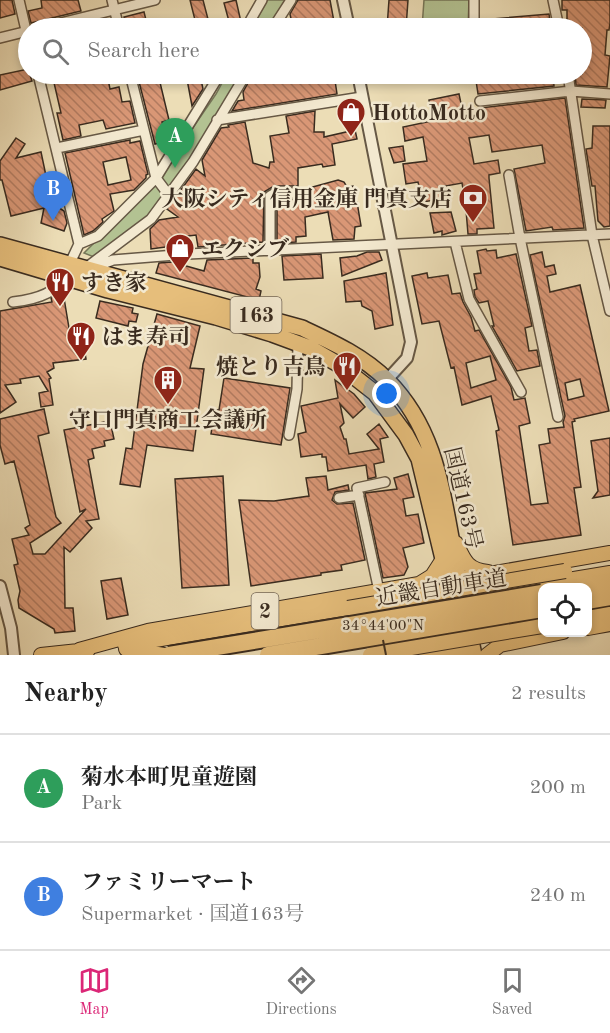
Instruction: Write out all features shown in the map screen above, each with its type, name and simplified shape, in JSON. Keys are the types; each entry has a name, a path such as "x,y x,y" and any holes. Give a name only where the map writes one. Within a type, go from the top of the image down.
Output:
{"highway":[{"name":"国道163号","path":"0,245 68,269 108,290 216,317 298,343 338,364 375,393 406,435 419,459 443,559 453,580"},
{"name":"国道163号","path":"0,258 68,269 88,268 302,328 345,348 387,380 416,419 430,445 441,483 450,534 453,580 467,652"},
{"path":"592,584 610,581"},
{"name":"近畿自動車道","path":"166,655 538,594"},
{"path":"592,600 610,597"},
{"name":"近畿自動車道","path":"268,655 538,610"}],"main road":[{"path":"450,534 463,561 469,567 494,572"},
{"path":"453,580 610,553"},
{"name":"2","path":"79,650 148,631 419,584 432,576 443,559"},
{"name":"2","path":"41,655 109,647 610,564"},
{"path":"456,599 610,573"},
{"path":"592,592 610,590"},
{"path":"314,655 538,602"},
{"path":"592,617 610,614"},
{"path":"217,655 461,622"},
{"path":"592,627 610,624"},
{"path":"370,655 538,627"},
{"path":"487,655 500,645 542,637"},
{"path":"109,647 166,655"},
{"path":"434,655 467,652"}],"street":[{"path":"20,0 24,18"},
{"path":"112,0 116,18"},
{"path":"84,18 155,0"},
{"path":"252,18 262,0"},
{"path":"279,18 291,0"},
{"path":"343,0 347,18"},
{"path":"474,0 474,18"},
{"path":"553,0 557,18"},
{"path":"0,38 18,35"},
{"path":"13,303 27,301 60,284 80,244 41,84"},
{"path":"132,84 156,178 168,194"},
{"path":"80,244 98,236 156,178 214,84"},
{"path":"88,268 151,219 193,162 240,84"},
{"path":"360,84 411,342 407,358 375,393"},
{"path":"570,84 592,235 610,311"},
{"path":"480,100 571,91 610,94"},
{"path":"217,120 362,97"},
{"path":"57,147 144,130"},
{"path":"509,175 558,417"},
{"path":"270,251 270,196 276,193 305,193"},
{"path":"88,268 113,260 188,254 610,234"},
{"path":"455,242 469,299 521,392"},
{"path":"289,435 297,389 298,343"},
{"path":"379,591 357,488 385,482"},
{"path":"339,498 359,495"},
{"path":"0,586 11,628 15,655"}],"green space":[{"path":"267,0 286,0 274,18 257,18"},
{"path":"424,0 469,0 468,18 423,18"},
{"path":"222,84 235,84 191,158 148,217 94,257 84,253 157,180"}],"building":[{"path":"0,0 12,0 15,14 0,18"},
{"path":"41,0 78,0 81,11 52,18 30,18 28,11 42,8"},
{"path":"190,0 203,0 208,18 194,18"},
{"path":"236,0 240,18 228,18 224,3"},
{"path":"298,0 330,0 333,18 291,18 290,14"},
{"path":"389,0 408,0 407,18 388,18"},
{"path":"562,0 610,0 610,23 609,30 607,30 605,55 610,56 607,87 576,85 592,84 592,18 567,18 567,10 562,10"},
{"path":"144,12 146,18 124,18"},
{"path":"549,14 550,18 504,18"},
{"path":"18,71 18,84 21,84 0,90 0,75"},
{"path":"54,84 109,84 110,89 119,87 122,102 130,101 135,123 106,129 103,120 79,125 81,136 63,140 57,113 61,113"},
{"path":"140,84 160,84 169,120 162,122 167,141 155,144"},
{"path":"188,84 202,84 203,89 192,106"},
{"path":"247,84 336,84 337,94 232,111 238,101 244,100 243,92"},
{"path":"476,84 554,84 554,86 478,94"},
{"path":"459,94 463,113 481,110 480,108 565,98 584,228 553,230 552,227 526,231 514,169 545,163 542,145 492,152 489,135 469,138 474,164 498,160 500,173 489,175 494,228 477,229 477,234 468,234 466,210 473,210 472,194 464,195 462,183 445,186 447,198 423,202 418,182 406,184 403,164 427,161 423,137 405,141 403,127 432,121 429,100"},
{"path":"582,99 606,100 605,108 581,107"},
{"path":"315,111 314,132 324,132 324,137 355,130 357,139 332,144 335,165 323,167 322,164 298,168 298,186 274,186 264,192 263,242 198,247 196,235 180,237 180,245 151,249 150,229 159,220 178,217 167,209 196,169 205,176 202,160 221,128 245,122 253,163 269,168 270,162 274,162 270,136 289,133 286,116"},
{"path":"593,126 610,126 610,226 604,227 598,221 595,186 592,186 586,149 592,148"},
{"path":"16,138 25,144 16,158 41,152 50,195 53,195 56,206 64,211 67,223 64,231 41,223 44,208 11,216 2,180 0,180 0,161"},
{"path":"130,140 130,143 140,141 148,174 134,190 110,194 114,211 102,219 103,222 93,231 84,235 65,153","holes":["126,157 131,180 108,185 103,162"]},
{"path":"403,146 405,161 394,163 389,148"},
{"path":"338,180 344,182 347,187 353,186 361,226 355,227 354,239 333,240 328,212 305,217 306,236 296,237 296,242 277,243 277,200 308,199 312,194 309,188"},
{"path":"451,212 456,231 442,235 442,231 434,233 430,213"},
{"path":"486,249 487,251 496,250 497,258 516,254 532,326 525,328 529,351 537,350 540,366 517,371 492,326 494,326 488,301 479,303 475,297 474,290 477,289 474,274 481,273 477,251"},
{"path":"367,252 379,252 382,260 342,276 340,258"},
{"path":"542,252 545,267 554,265 556,274 547,276 550,292 580,285 609,411 574,419 575,421 572,422 581,487 574,488 581,535 513,545 496,431 499,430 491,396 462,405 454,367 451,368 439,321 422,324 412,276 427,273 428,278 448,275 452,294 460,293 475,331 479,330 511,387 514,400 525,398 530,423 519,426 531,505 548,503 539,445 550,443 548,429 564,427 565,416 530,255","holes":["490,356 496,380 471,388 466,363","580,379 584,396 568,400 565,383"]},
{"path":"321,254 323,278 284,280 282,256"},
{"path":"253,258 253,263 259,263 260,277 256,289 261,291 259,300 156,273 159,263 172,262 204,271 207,260"},
{"path":"386,273 393,325 375,329 372,311 362,306 361,301 346,302 344,281"},
{"path":"63,292 69,328 81,326 86,359 53,363 54,368 47,372 51,378 49,379 53,405 41,407 39,393 48,391 39,376 20,379 21,383 5,385 16,402 0,413 0,311 52,302 51,298"},
{"path":"100,301 133,308 132,313 138,314 136,322 129,321 128,326 96,318"},
{"name":"守口門真商工会議所","path":"157,314 200,326 190,368 204,369 193,451 147,445 140,487 120,484 126,448 132,449 143,364"},
{"path":"224,378 290,388 281,445 211,434 215,410 219,410"},
{"path":"335,380 354,394 365,407 353,418 340,404 344,423 340,427 346,439 349,454 379,449 367,434 379,424 388,437 380,439 384,462 374,464 376,477 368,479 366,465 328,471 326,457 322,457 322,454 301,457 298,434 306,432 301,406 338,398"},
{"path":"44,409 49,433 38,436 56,517 61,523 30,543 33,554 45,554 86,509 80,512 64,430 110,421 114,439 104,441 105,446 92,449 94,458 88,460 99,519 86,521 92,528 70,552 64,547 65,608 73,608 75,631 55,633 54,629 19,608 20,591 14,565 18,564 12,539 29,535 25,528 30,525 14,461 5,464 0,445 0,419"},
{"path":"610,438 610,495 593,498 598,491 591,441"},
{"path":"408,474 414,497 403,499 406,516 418,514 424,543 403,548 408,567 404,575 383,578 365,493 397,489 394,478"},
{"path":"223,476 229,585 182,588 175,479"},
{"path":"326,476 328,490 348,485 349,490 335,492 332,500 337,504 353,503 365,560 341,565 342,570 321,573 321,575 251,586 239,500 274,501 309,496 306,478"},
{"path":"121,578 128,615 107,619 101,581"}],"place":[{"name":"HottoMotto","path":"351,138"},
{"name":"菊水本町児童遊園","path":"175,168"},
{"name":"ファミリーマート","path":"53,221"},
{"name":"大阪シティ信用金庫 門真支店","path":"473,224"},
{"name":"エクシブ","path":"180,274"},
{"name":"すき家","path":"60,308"},
{"name":"はま寿司","path":"81,362"},
{"name":"焼とり吉鳥","path":"347,392"},
{"name":"守口門真商工会議所","path":"168,406"}]}
